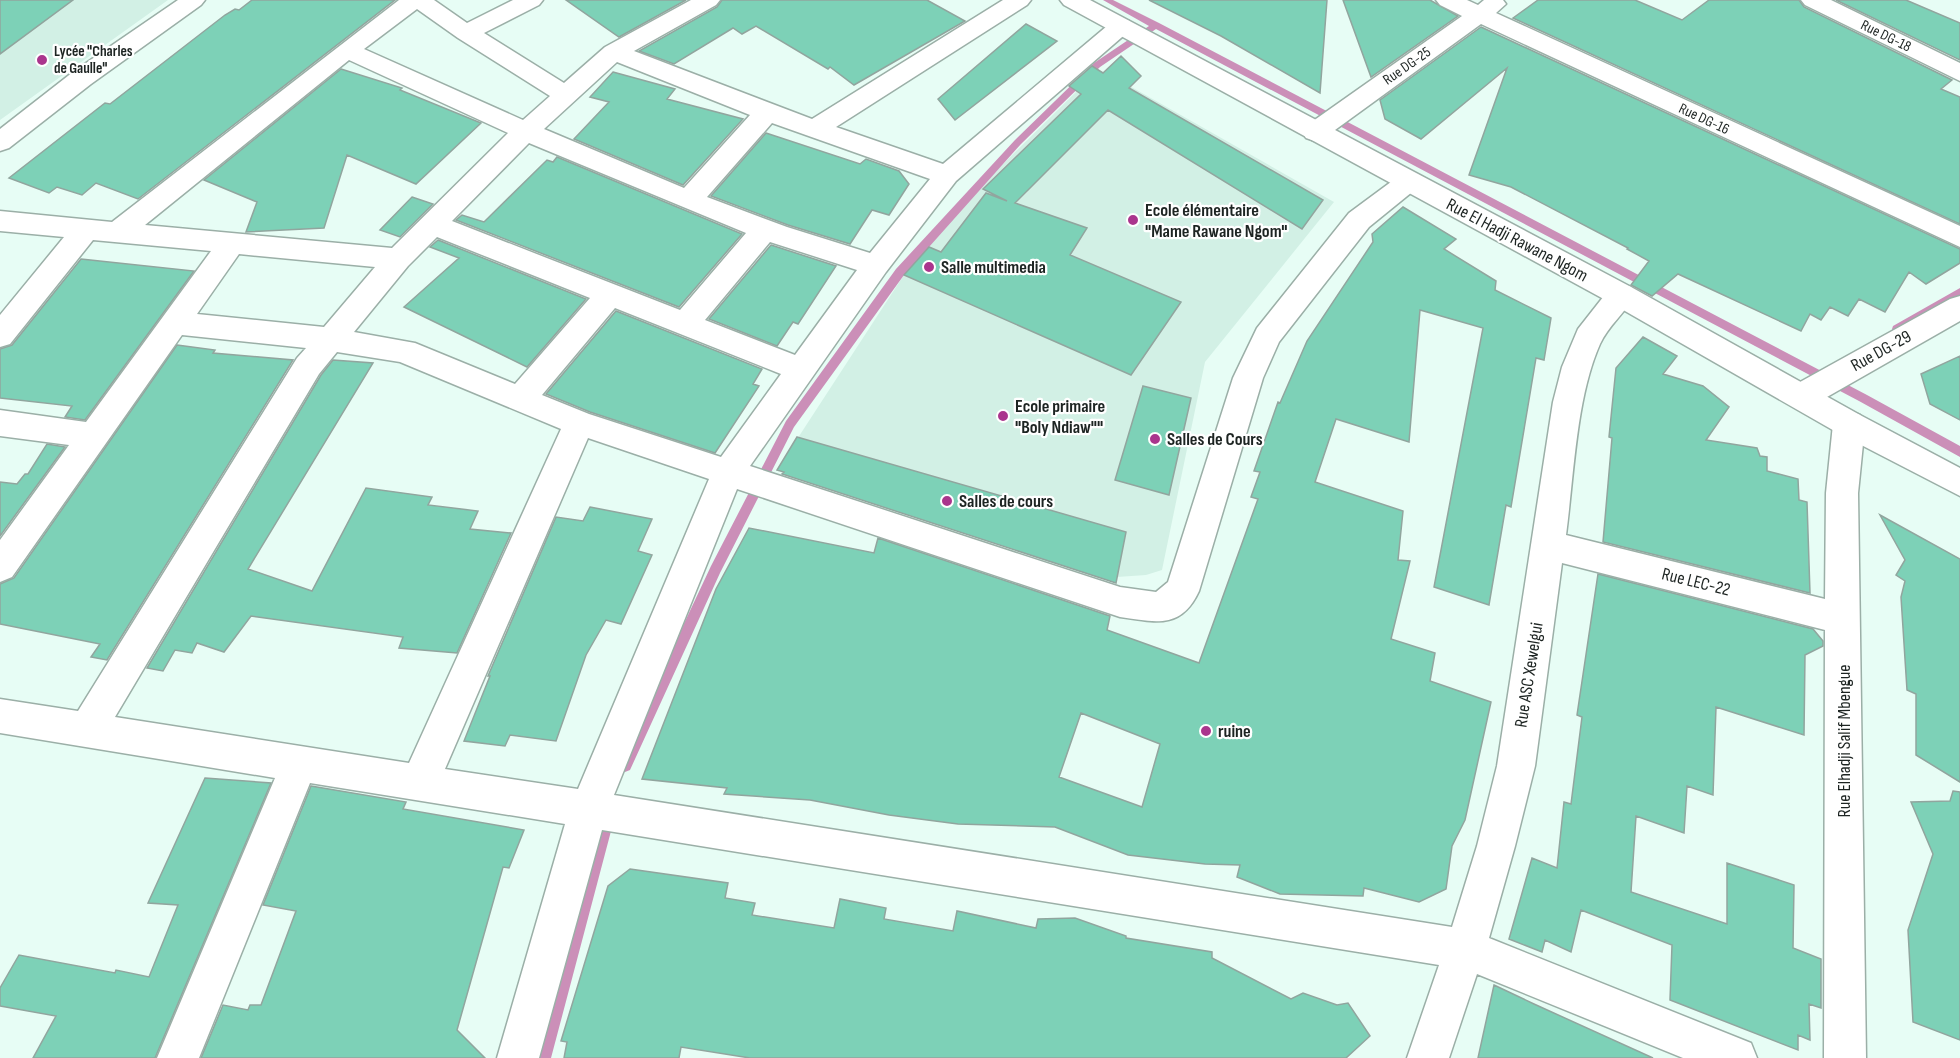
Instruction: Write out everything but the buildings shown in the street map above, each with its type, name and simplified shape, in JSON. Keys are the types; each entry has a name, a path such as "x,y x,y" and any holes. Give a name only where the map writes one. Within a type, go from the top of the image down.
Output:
{"street":[{"path":"0,142 82,78 193,0"},
{"path":"118,232 347,50 414,0"},
{"path":"419,0 466,33 566,95"},
{"path":"466,33 531,0"},
{"path":"88,729 309,366 398,259 525,132 614,52 708,0"},
{"path":"816,128 1019,0"},
{"name":"Rue El Hadji Rawane Ngom","path":"1072,0 1621,295 1849,424 1960,483"},
{"name":"Rue DG-16","path":"1448,0 1489,7 1960,237"},
{"name":"Rue DG-18","path":"1813,0 1960,73"},
{"name":"Rue DG-25","path":"1315,132 1489,7"},
{"path":"518,1058 589,809 728,472 876,266 947,175 1121,26"},
{"path":"347,50 525,132 689,200 765,229 876,266"},
{"path":"614,52 767,112 947,175"},
{"path":"689,200 767,112"},
{"path":"174,323 330,339 404,351 579,423 1120,602 1162,608 1182,591 1248,378 1267,336 1359,220 1408,182"},
{"path":"0,220 398,259"},
{"path":"434,225 801,370"},
{"path":"0,336 86,229"},
{"path":"685,324 765,229"},
{"path":"0,567 232,243"},
{"path":"520,399 609,295"},
{"name":"Rue ASC Xewelgui","path":"1428,1058 1465,949 1496,846 1515,766 1568,402 1576,367 1588,337 1621,295"},
{"name":"Rue DG-29","path":"1802,396 1960,307"},
{"path":"0,423 93,436"},
{"path":"420,782 579,423"},
{"name":"Rue Elhadji Salif Mbengue","path":"1845,1058 1842,493 1849,424"},
{"name":"Rue LEC-22","path":"1549,544 1843,619"},
{"path":"0,716 1465,949 1736,1058"},
{"path":"178,1058 300,763"}],"shaded area":[{"name":"Lycée \"Charles de Gaulle\"","path":"0,0 168,0 0,120"},
{"path":"1105,72 1334,202 1205,362 1162,570 1146,575 1117,577 777,470 928,238 1076,92"}],"waterway":[{"path":"1107,0 1155,25"},
{"path":"625,765 715,570 790,424 900,272 1018,142 1097,65 1155,25"},
{"path":"1155,25 1863,398 1960,452"},
{"path":"1897,329 1960,292"},
{"path":"543,1058 608,816"}],"place":[{"name":"Lycée \"Charles de Gaulle\"","path":"42,60"},
{"name":"Ecole élémentaire \"Mame Rawane Ngom\"","path":"1133,220"},
{"name":"Salle multimedia","path":"929,267"},
{"name":"Ecole primaire \"Boly Ndiaw\"\"","path":"1003,416"},
{"name":"Salles de Cours","path":"1155,439"},
{"name":"Salles de cours","path":"947,501"},
{"name":"ruine","path":"1206,731"}]}
